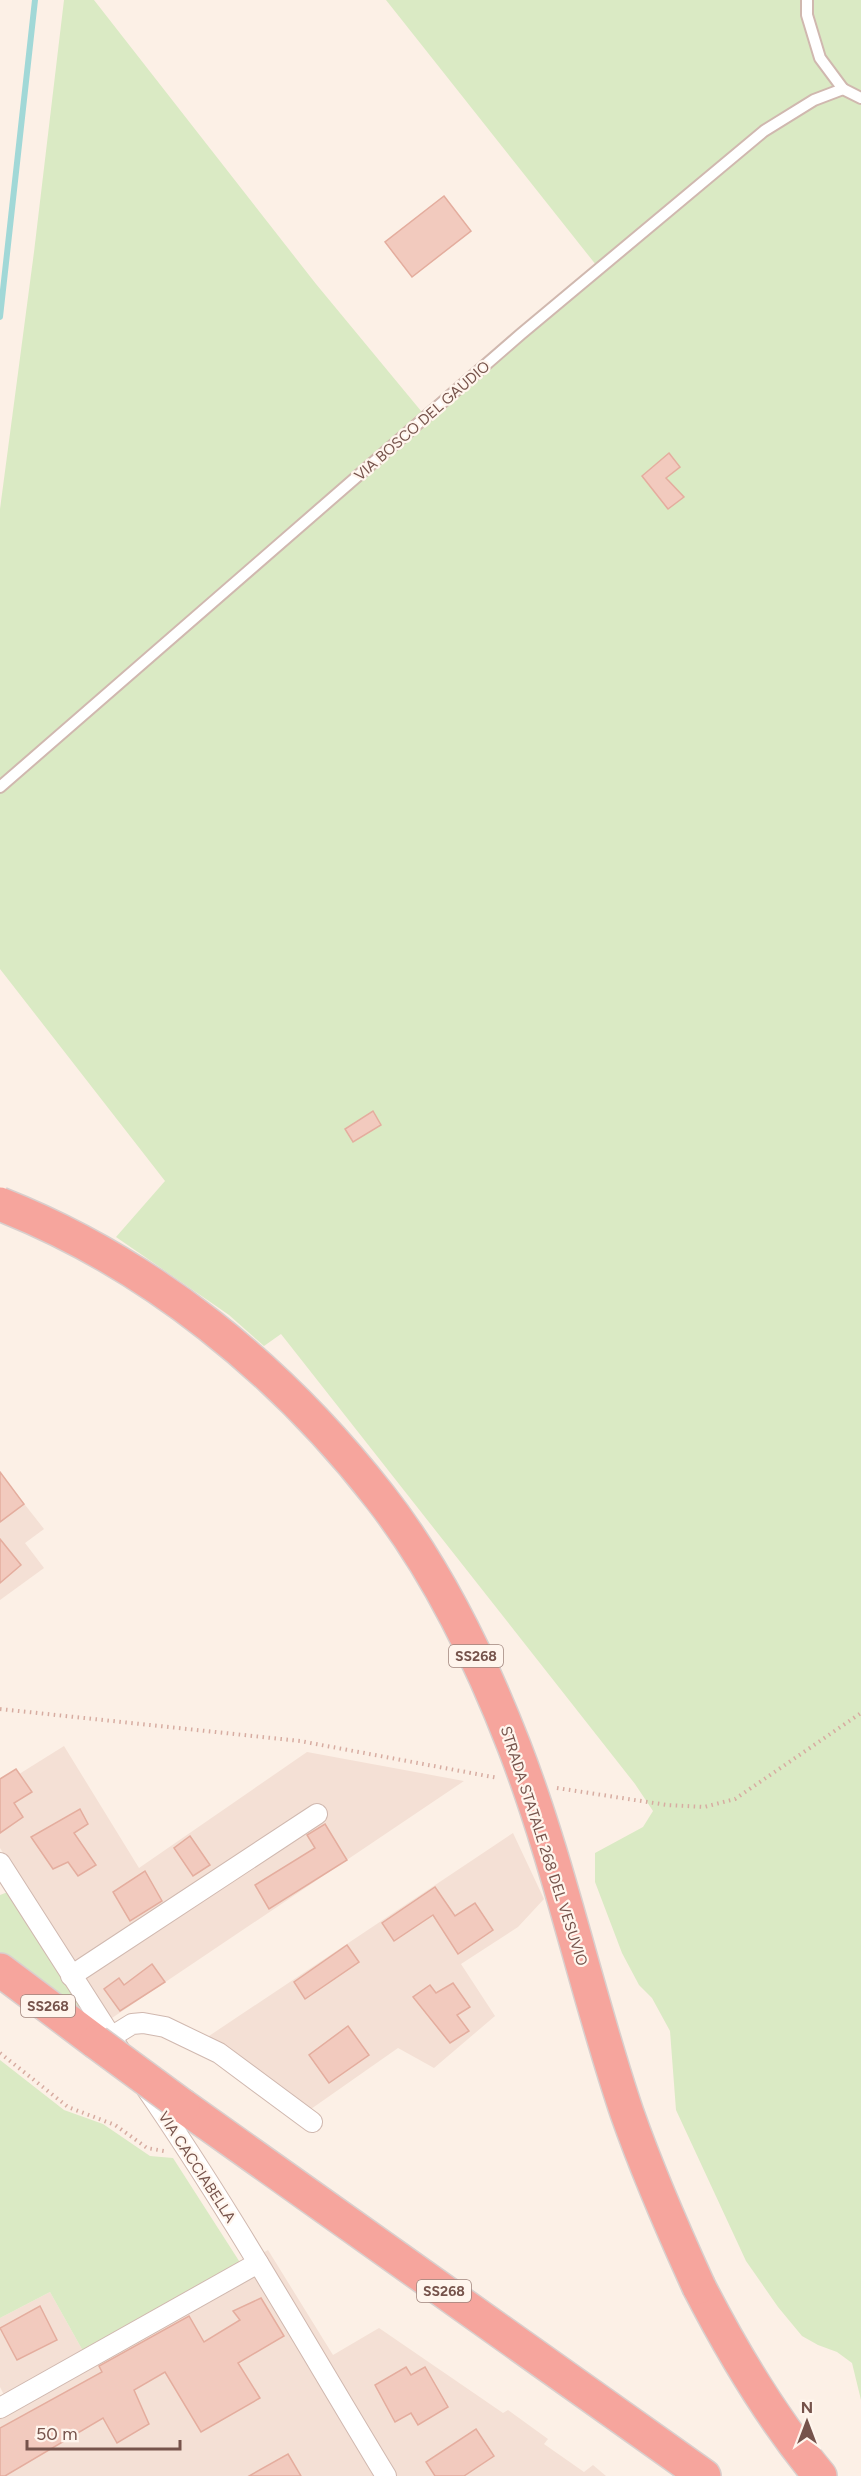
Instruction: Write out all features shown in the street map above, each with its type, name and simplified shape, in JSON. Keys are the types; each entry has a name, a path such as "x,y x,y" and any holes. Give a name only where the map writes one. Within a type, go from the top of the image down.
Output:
{"highway":[{"name":"STRADA STATALE 268 DEL VESUVIO","path":"0,1204 27,1214 98,1251 178,1301 252,1360 320,1426 381,1499 434,1578 479,1662 515,1748 627,2112 660,2201 718,2324 765,2401 819,2474"},
{"name":"SS268","path":"0,1970 103,2040 183,2106 704,2476"}],"street":[{"path":"71,1976 317,1814"},
{"name":"VIA CACCIABELLA","path":"0,1863 71,1976 103,2040 184,2144 386,2476"},
{"path":"103,2040 132,2024 154,2024 165,2027 219,2053 312,2122"},
{"path":"0,2408 258,2263"}],"lane":[{"path":"807,0 807,15 820,58 843,90 861,98"},
{"name":"VIA BOSCO DEL GAUDIO","path":"0,787 521,334 764,131 814,100 843,90"}],"path":[{"path":"0,1709 300,1741 504,1779"},
{"path":"550,1787 667,1805 704,1807 735,1799 861,1713"},
{"path":"0,2054 68,2107 115,2125 147,2148 165,2151 184,2144"}],"shaded area":[{"path":"0,1473 44,1529 25,1543 44,1568 0,1600"},
{"path":"64,1746 139,1868 307,1752 464,1781 109,2020 0,1848 0,1786"},
{"path":"513,1833 544,1899 518,1927 461,1964 495,2016 434,2068 398,2048 311,2109 206,2038"},
{"path":"268,2250 333,2355 379,2328 503,2413 508,2410 548,2439 544,2444 584,2472 593,2465 606,2476 0,2476 0,2398 4,2395 0,2387 0,2318 50,2292 83,2351"}],"green space":[{"path":"64,0 94,0 316,284 426,417 600,270 386,0 861,0 861,2400 852,2363 837,2352 802,2336 778,2307 746,2261 676,2110 670,2031 652,1998 639,1985 622,1953 595,1882 595,1853 643,1827 653,1811 635,1784 281,1334 264,1346 229,1315 116,1237 165,1181 0,969 0,509"},
{"path":"8,1892 98,2027 0,1952 0,1895"},
{"path":"0,2060 64,2110 103,2124 150,2156 173,2158 241,2264 83,2351 50,2292 0,2318"}],"building":[{"path":"444,196 471,231 412,277 385,242"},
{"path":"669,453 680,467 666,478 684,497 668,509 642,476"},
{"path":"373,1111 381,1125 353,1142 345,1129"},
{"path":"0,1472 24,1504 0,1522"},
{"path":"0,1539 21,1565 0,1583"},
{"path":"16,1769 32,1792 14,1803 23,1817 0,1833 0,1779"},
{"path":"80,1809 88,1824 74,1833 96,1865 78,1876 68,1862 53,1869 31,1837"},
{"path":"325,1824 347,1860 269,1909 255,1885 315,1848 307,1835"},
{"path":"190,1836 210,1865 193,1876 174,1848"},
{"path":"145,1871 162,1901 130,1921 113,1892"},
{"path":"435,1887 455,1916 475,1903 493,1930 458,1954 433,1915 394,1941 382,1923"},
{"path":"347,1945 359,1962 305,1999 294,1982"},
{"path":"152,1964 165,1982 120,2011 104,1989 119,1978 124,1985"},
{"path":"453,1983 470,2007 457,2015 469,2031 450,2043 413,1997 430,1985 436,1993"},
{"path":"348,2026 369,2055 329,2083 309,2055"},
{"path":"261,2298 284,2336 238,2363 260,2398 201,2432 165,2372 134,2390 149,2424 117,2443 103,2418 5,2476 0,2476 0,2428 102,2372 99,2366 189,2316 204,2342 240,2320 233,2311"},
{"path":"40,2306 57,2340 17,2360 0,2328"},
{"path":"406,2367 411,2375 425,2367 448,2407 418,2425 411,2413 395,2422 375,2385"},
{"path":"476,2429 494,2456 464,2476 435,2476 426,2462"},
{"path":"288,2454 301,2476 249,2476"}],"waterway":[{"path":"0,317 35,0"}]}
